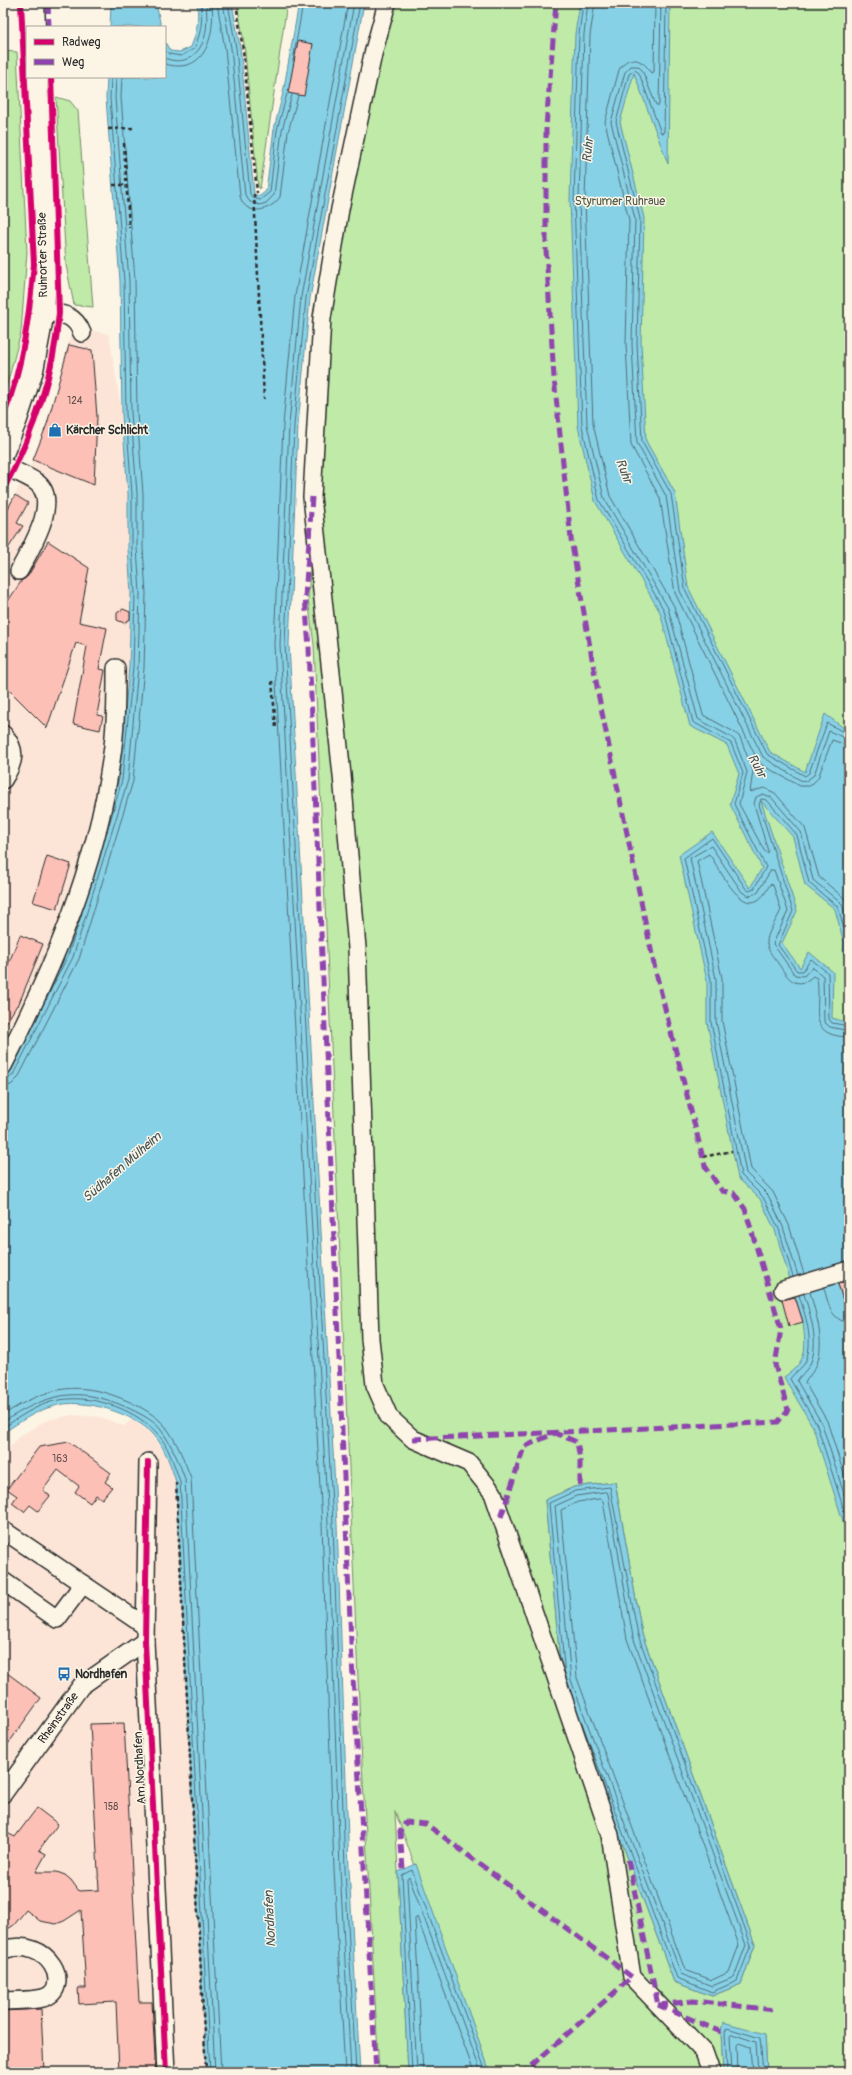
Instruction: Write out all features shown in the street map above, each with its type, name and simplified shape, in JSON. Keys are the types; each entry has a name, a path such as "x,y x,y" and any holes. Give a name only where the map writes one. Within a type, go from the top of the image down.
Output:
{"main road":[{"path":"33,3 34,26"},
{"name":"Ruhrorter Straße","path":"3,451 16,419 32,370 43,312 46,269 36,78"}],"street":[{"path":"387,3 373,54 340,209 322,318 312,497 342,775 357,948 370,1339 375,1384 389,1417 413,1439 469,1463 493,1493 610,1836 632,1977 704,2052 711,2072"},
{"path":"43,312 71,316 78,323 82,333"},
{"path":"3,465 36,482 45,492 46,507 42,525 19,571"},
{"path":"3,1066 33,1008 65,931 83,881 99,824 111,761 116,711 116,668"},
{"path":"3,734 10,741 14,753 11,766 3,780"},
{"path":"783,1290 849,1270"},
{"name":"Am Nordhafen","path":"148,1462 145,1634 166,2072"},
{"path":"3,1530 83,1584 145,1634"},
{"path":"3,1582 57,1619 83,1584"},
{"name":"Rheinstraße","path":"3,1794 81,1686 145,1634"},
{"path":"3,1950 27,1947 36,1949 53,1965 56,1983 55,1989 51,1994 44,1998 3,2001"}],"path":[{"path":"236,3 256,194 264,399"},
{"path":"108,129 134,128"},
{"path":"124,143 128,228"},
{"path":"113,185 126,185"},
{"path":"272,681 276,729"},
{"path":"703,1157 732,1150"},
{"path":"176,1482 206,2072"}],"shaded area":[{"path":"72,327 109,334 122,414 128,494 128,549 131,593 129,667 119,779 65,954 3,1074 3,518 33,460 47,424 59,385"},
{"path":"72,1415 101,1417 124,1426 132,1419 153,1435 168,1459 176,1482 206,2072 3,2072 3,1448 7,1451 19,1436 47,1420"}],"green space":[{"path":"237,3 287,3 260,189 258,186 244,43"},
{"name":"Styrumer Ruhraue","path":"392,3 849,3 849,2072 767,2072 765,2035 723,2023 721,2032 723,2072 490,2072 395,1811 408,2072 379,2072 360,1726 314,645 308,598 312,542 352,945 375,1336 365,946 318,487 327,321 378,52","holes":["615,1482 642,1634 755,1945 741,1984 712,1996 674,1982 562,1682 545,1500 574,1487"]},
{"path":"3,51 17,52 27,252 21,332 3,400"},
{"path":"56,97 70,101 78,111 93,307 74,305 66,265"}],"water":[{"path":"156,3 161,26 110,26 111,5"},
{"name":"Südhafen Mülheim","path":"197,3 232,3 240,47 254,194 260,196 266,191 274,129 283,93 299,3 364,3 310,298 298,425 289,645 337,1524 349,1868 360,2072 206,2072 176,1482 164,1451 154,1435 134,1420 93,1405 66,1404 47,1408 34,1414 3,1433 3,1074 65,954 119,779 129,667 131,593 128,549 128,494 122,414 120,281 106,98 107,78 166,78 166,44 170,51 180,52 191,47 195,36 198,15"},
{"name":"Ruhr","path":"580,3 670,3 668,164 634,73 620,122 644,218 641,343 646,441 675,493 688,587 770,752 805,772 825,714 849,732 849,962 843,953 844,943 835,909 805,885 793,837 761,801 797,911 782,943 800,968 809,952 833,972 832,1018 849,1023 849,1277 837,1280 843,1301 849,1308 849,1540 813,1427 784,1377 798,1365 804,1354 805,1340 803,1322 775,1230 760,1199 738,1178 707,1022 707,981 679,855 712,832 750,888 762,868 730,804 739,774 727,745 690,726 660,612 595,501 578,426 570,200 575,34"},
{"path":"615,1482 642,1634 755,1945 741,1984 712,1996 674,1982 562,1682 545,1500 574,1487"},
{"path":"416,1864 490,2072 408,2072 398,1872"},
{"path":"723,2022 765,2034 767,2072 723,2072 721,2032"}],"building":[{"path":"298,41 313,44 304,96 288,93"},
{"path":"69,345 92,350 97,417 94,485 33,460 47,424"},
{"path":"15,495 28,503 17,523 23,526 3,556 3,518"},
{"path":"48,541 89,568 79,622 107,628 99,669 105,670 97,715 103,716 100,730 73,724 87,646 76,643 47,728 3,684 3,598 8,601 22,580 28,576"},
{"path":"123,609 130,612 130,619 124,623 117,620 117,613"},
{"path":"47,856 71,864 57,909 33,902"},
{"path":"20,935 43,944 18,1006 17,1005 3,1028 3,977"},
{"path":"849,1280 849,1309 846,1309 838,1284"},
{"path":"795,1297 803,1322 789,1326 782,1300"},
{"path":"69,1442 111,1473 105,1482 112,1487 102,1499 96,1495 90,1503 75,1492 79,1486 58,1470 43,1490 50,1496 38,1511 30,1505 24,1512 12,1503 17,1496 7,1489 39,1447"},
{"path":"3,1670 41,1698 3,1751"},
{"path":"124,1723 139,2002 152,2002 155,2058 154,2072 119,2072 116,2002 79,2004 78,1988 86,1988 81,1910 64,1921 56,1924 40,1921 26,1910 14,1925 3,1932 3,1831 15,1837 37,1808 58,1824 39,1850 46,1854 36,1872 57,1872 65,1875 71,1880 79,1891 99,1890 90,1724"},
{"path":"41,2009 44,2072 3,2072 3,2011"}],"marked path":[{"path":"48,3 49,26"},
{"path":"413,1439 778,1422 788,1410 775,1365 781,1329 745,1209 734,1193 722,1191 705,1166 655,969 599,698 571,539 554,378 546,250 546,127 556,3"},
{"path":"312,497 305,597 309,648 351,1643 376,2072"},
{"path":"501,1517 524,1447 555,1433 577,1442 580,1459 580,1486"},
{"path":"403,1869 400,1832 406,1822 426,1824 632,1977 524,2072"},
{"path":"628,1860 658,2005"},
{"path":"658,2005 693,2001 775,2010"},
{"path":"658,2005 721,2032"}],"cycle path":[{"path":"3,417 16,380 24,342 34,264 21,3"},
{"path":"3,490 14,469 32,426 47,382 59,313 51,78"},
{"path":"148,1462 145,1641 166,2072"}],"place":[{"name":"Kärcher Schlicht","path":"55,430"},
{"name":"Nordhafen","path":"64,1674"}]}
